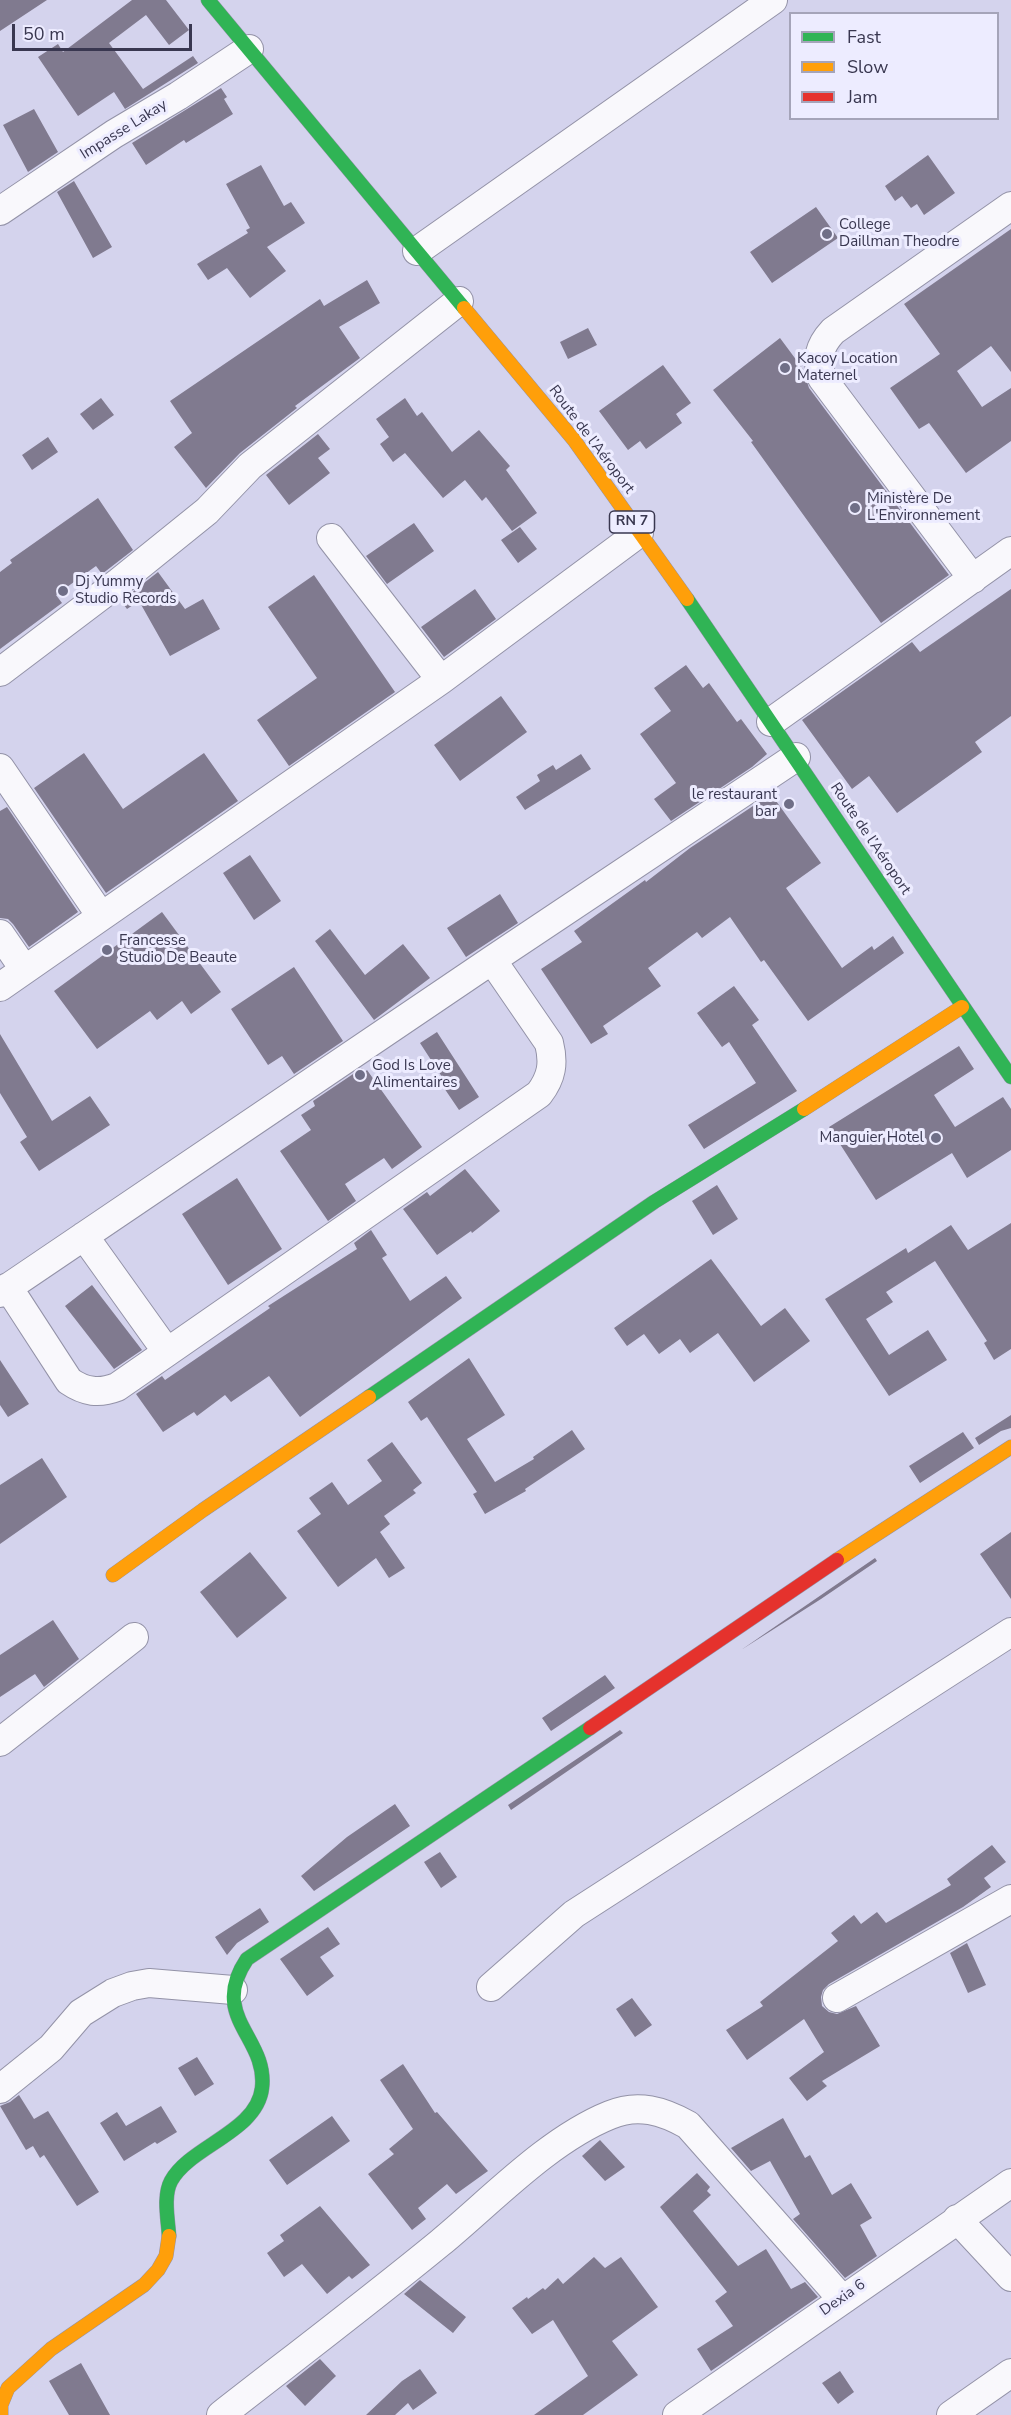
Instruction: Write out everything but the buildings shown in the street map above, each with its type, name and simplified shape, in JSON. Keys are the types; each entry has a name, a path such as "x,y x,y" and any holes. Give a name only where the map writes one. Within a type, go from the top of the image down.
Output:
{"street":[{"name":"Route de l’Aéroport","path":"208,0 574,440 718,643 1011,1077"},
{"path":"417,251 773,0"},
{"name":"Impasse Lakay","path":"0,211 114,134 249,50"},
{"path":"973,579 822,378 818,366 819,353 824,341 833,331 1011,206"},
{"path":"0,672 100,597 207,511 250,466 459,301"},
{"path":"0,987 441,680 639,533"},
{"path":"331,538 441,680"},
{"path":"771,722 1011,551"},
{"path":"492,960 549,1043 553,1057 552,1071 547,1083 538,1094 112,1389 92,1392 79,1388 69,1381 4,1290 492,960 796,757"},
{"path":"0,768 101,916"},
{"path":"0,934 24,969"},
{"path":"113,1575 213,1503 654,1202 962,1007"},
{"path":"84,1236 167,1352"},
{"path":"1,2415 1,2405 8,2388 51,2349 144,2285 158,2270 166,2256 169,2242 167,2195 170,2182 179,2170 252,2112 260,2097 263,2080 260,2066 234,2006 233,1990 237,1973 246,1959 909,1512 1011,1447"},
{"path":"491,1987 574,1914 1011,1632"},
{"path":"0,1742 134,1637"},
{"path":"837,1998 1011,1899"},
{"path":"0,2089 51,2048 81,2013 113,1993 149,1983 233,1990"},
{"path":"221,2415 441,2243 544,2156 580,2131 611,2114 633,2110 668,2114 688,2125 842,2299"},
{"name":"Dexia 6","path":"677,2415 1011,2183"},
{"path":"957,2219 1011,2277"},
{"path":"951,2415 1011,2373"}],"traffic: fast":[{"path":"208,0 464,308"},
{"path":"687,599 1011,1077"},
{"path":"369,1397 654,1202 804,1109"},
{"path":"169,2236 167,2201 171,2181 193,2158 236,2128 248,2116 257,2103 262,2088 257,2054 236,2012 234,1996 237,1979 247,1959 590,1728"}],"traffic: slow":[{"path":"464,308 574,440 687,599"},
{"path":"804,1109 962,1007"},
{"path":"113,1575 203,1510 369,1397"},
{"path":"837,1560 1011,1447"},
{"path":"1,2415 1,2405 8,2388 51,2349 144,2285 158,2270 166,2256 169,2236"}],"traffic: jam":[{"path":"590,1728 837,1560"}],"place":[{"name":"College Daillman Theodre","path":"827,234"},
{"name":"Kacoy Location Maternel","path":"785,368"},
{"name":"Ministère De L'Environnement","path":"855,508"},
{"name":"Dj Yummy Studio Records","path":"63,591"},
{"name":"le restaurant bar","path":"789,804"},
{"name":"Francesse Studio De Beaute","path":"107,950"},
{"name":"God Is Love Alimentaires","path":"360,1075"},
{"name":"Manguier Hotel","path":"936,1138"}]}
